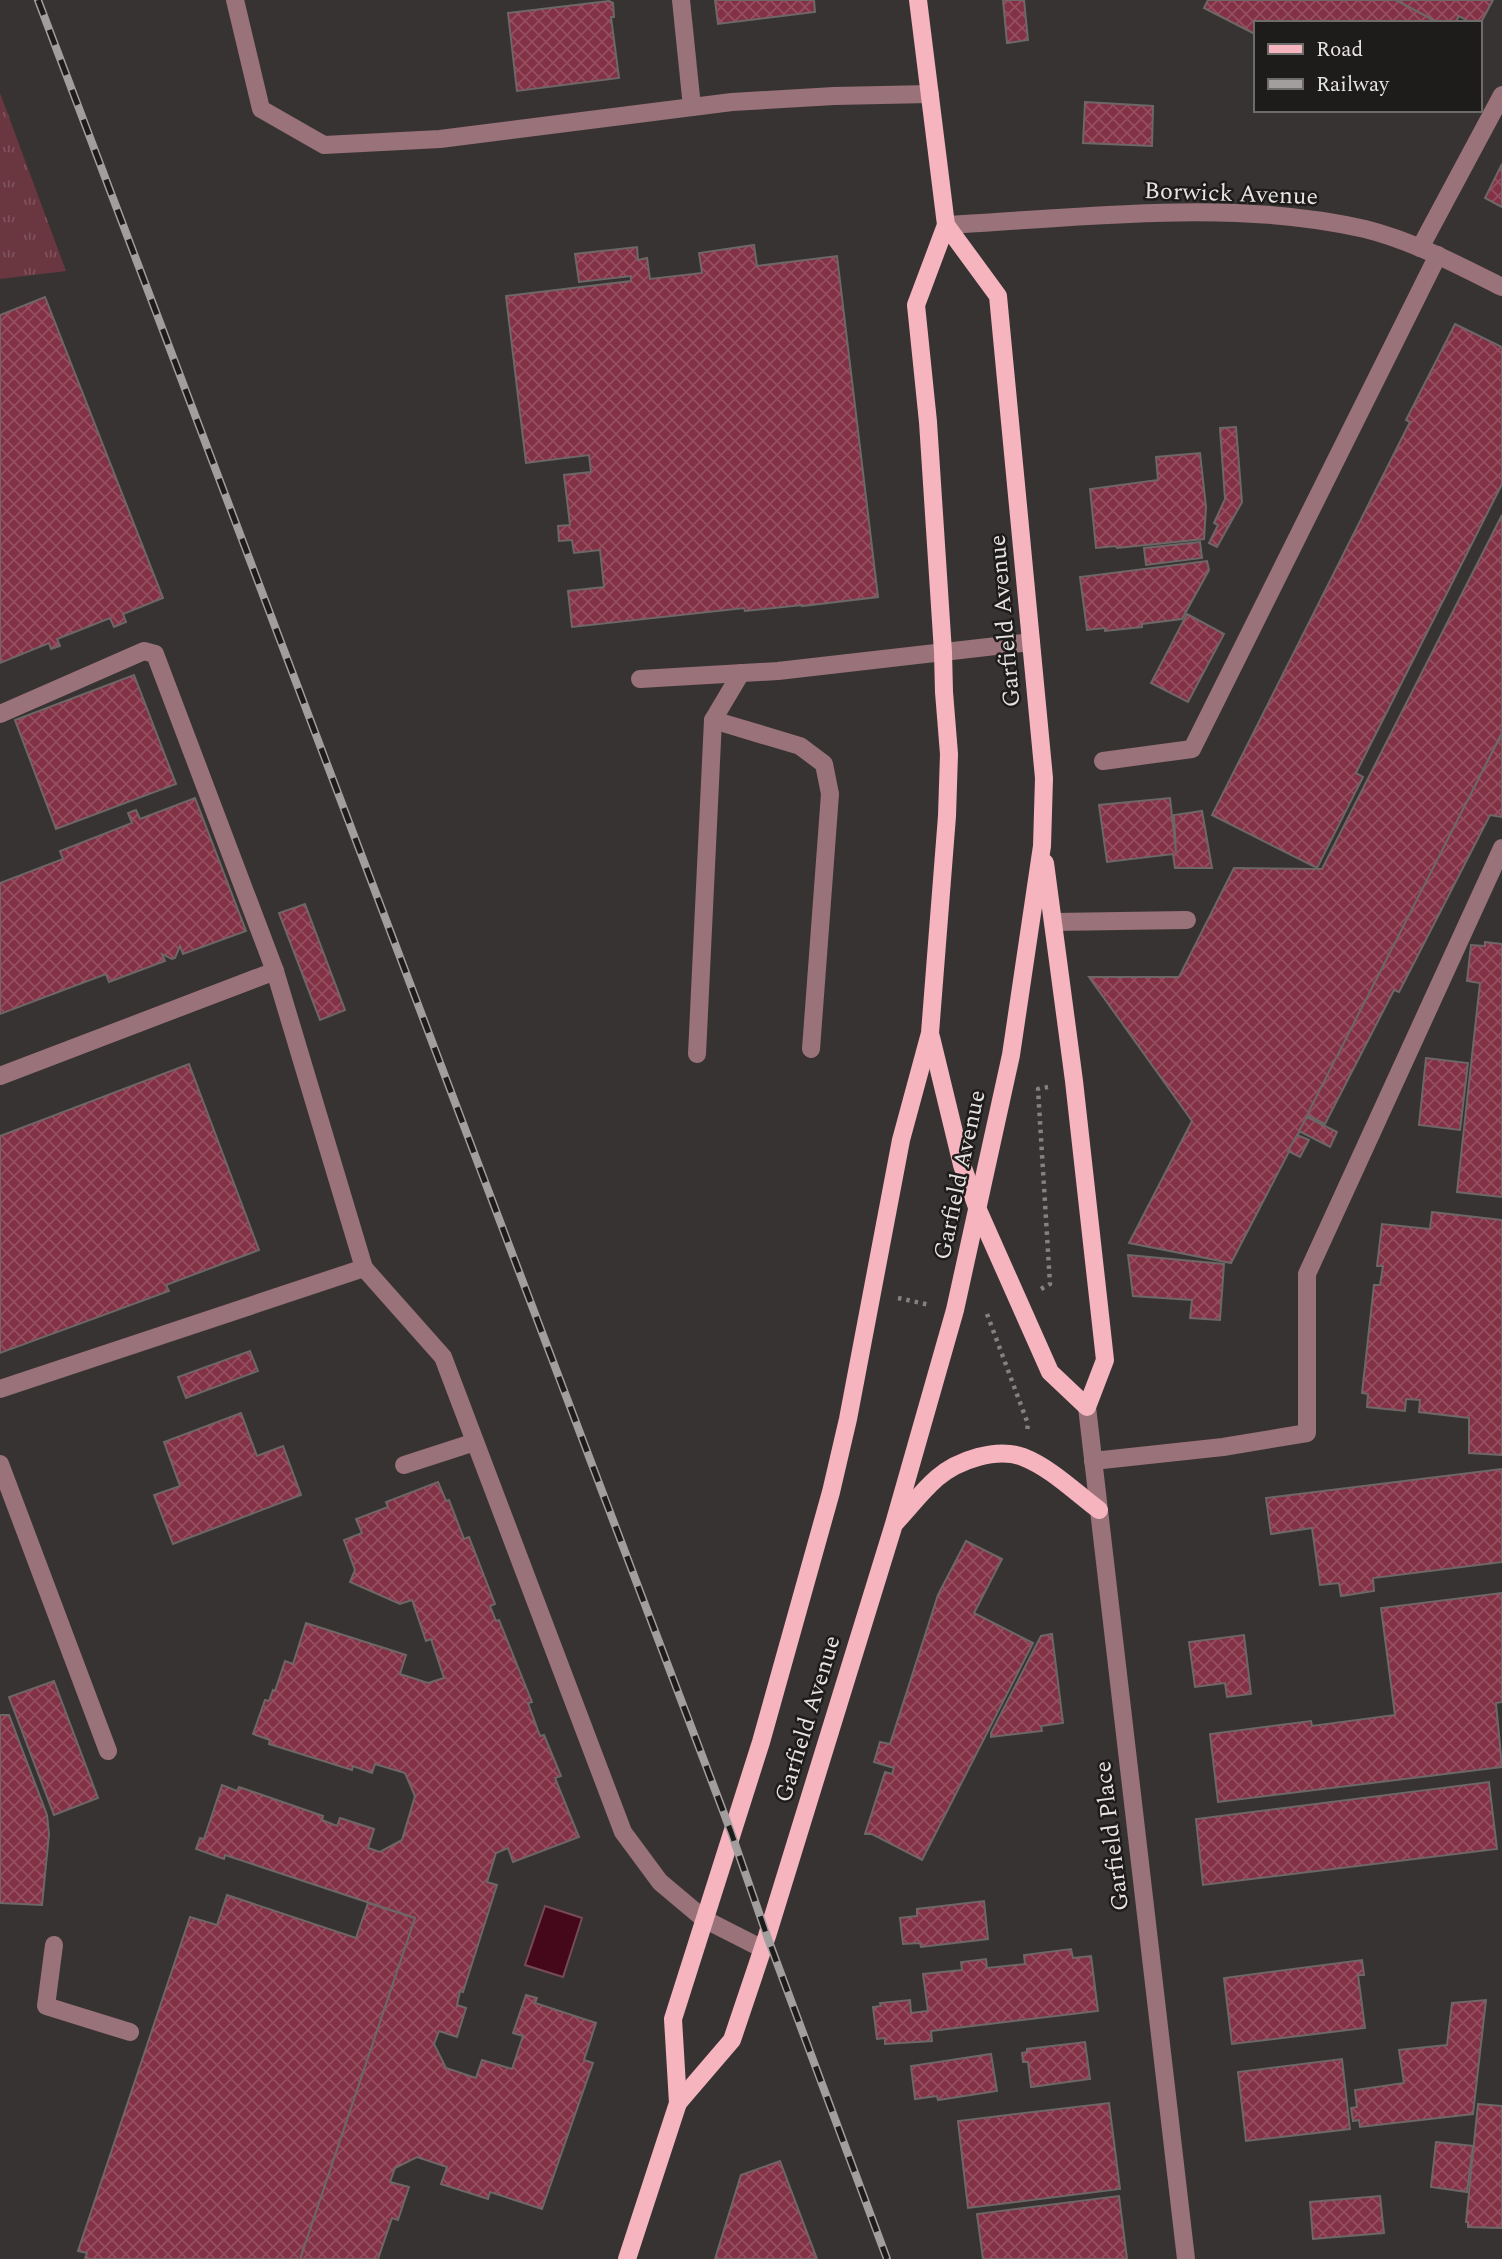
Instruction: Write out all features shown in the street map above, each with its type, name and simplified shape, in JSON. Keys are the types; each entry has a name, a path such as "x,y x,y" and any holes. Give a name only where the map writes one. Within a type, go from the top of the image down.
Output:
{"main road":[{"name":"Garfield Avenue","path":"627,2259 678,2104 673,2019 761,1742 831,1492 901,1140 930,1033 947,816 949,754 928,422 916,305 946,225 918,0"},
{"name":"Garfield Avenue","path":"678,2104 732,2040 763,1949 894,1524 953,1319 978,1210 1011,1055 1042,846 1044,778 998,296 946,225"},
{"path":"930,1033 962,1165 978,1210 1050,1372 1087,1407 1105,1360 1054,922 1042,846"},
{"path":"894,1524 938,1477 971,1458 998,1454 1022,1456 1099,1510"}],"street":[{"path":"235,0 261,108 324,145 440,139 732,102 930,94"},
{"path":"681,0 692,107"},
{"path":"1420,248 1502,95"},
{"name":"Borwick Avenue","path":"946,225 1153,214 1264,215 1317,220 1368,230 1420,248 1502,287"},
{"path":"1103,761 1192,749 1438,255"},
{"path":"640,679 741,673 1031,642"},
{"path":"0,714 144,651 155,654 275,971 364,1268 443,1357 623,1832 660,1882 704,1919 763,1949"},
{"path":"697,1054 713,720 741,673"},
{"path":"713,720 800,746 824,764 830,794 811,1049"},
{"path":"1093,1461 1223,1447 1307,1433 1307,1274 1502,848"},
{"path":"1054,922 1187,920"},
{"path":"0,1076 275,971"},
{"path":"0,1389 364,1268"},
{"name":"Garfield Place","path":"1087,1407 1186,2259"},
{"path":"404,1465 475,1442"},
{"path":"0,1464 108,1751"},
{"path":"54,1945 46,2006 130,2032"}],"path":[{"path":"1036,1291 1050,1284 1038,1089 1049,1087"},
{"path":"895,1297 931,1305"},
{"path":"977,1315 996,1313"},
{"path":"987,1314 1028,1424 1026,1435"}],"green space":[{"path":"0,93 66,271 0,279"}],"shaded area":[{"path":"545,1906 582,1918 563,1977 525,1965"}],"building":[{"path":"715,0 814,0 815,12 718,24"},
{"path":"1003,0 1024,0 1028,40 1007,43"},
{"path":"1208,0 1396,0 1435,21 1254,21 1254,33 1204,8"},
{"path":"1396,0 1493,0 1481,22 1468,21 1459,16 1456,21 1435,21"},
{"path":"609,1 613,3 614,17 611,17 619,78 517,91 508,13"},
{"path":"1085,102 1153,106 1152,146 1083,143"},
{"path":"1502,164 1502,207 1485,198"},
{"path":"754,245 757,266 837,256 878,597 745,611 744,608 572,627 568,591 604,587 600,550 574,553 572,540 559,541 558,526 570,525 564,475 591,472 589,455 526,463 506,296 631,281 631,276 579,282 575,254 637,247 638,260 647,258 650,279 702,273 699,253"},
{"path":"45,297 163,598 123,614 126,622 114,627 110,618 57,639 60,646 51,649 49,643 0,663 0,315"},
{"path":"1455,324 1502,347 1502,484 1356,773 1363,777 1317,868 1212,815 1410,422 1406,420"},
{"path":"1236,427 1242,502 1217,547 1209,543 1218,525 1214,523 1225,499 1220,428"},
{"path":"1200,453 1206,507 1204,539 1096,548 1090,489 1158,480 1156,457"},
{"path":"1502,515 1502,733 1307,1117 1231,1263 1129,1243 1192,1121 1089,977 1179,977 1234,868 1322,869"},
{"path":"1200,542 1202,558 1146,565 1144,548"},
{"path":"1207,561 1209,570 1182,619 1142,624 1142,627 1087,630 1080,577"},
{"path":"1187,614 1224,634 1188,702 1151,683"},
{"path":"134,675 176,784 56,829 15,720"},
{"path":"1502,733 1502,817 1490,815 1399,992 1394,990 1325,1124 1307,1115"},
{"path":"195,798 246,931 183,954 180,946 175,958 162,954 165,961 109,982 106,974 0,1014 0,883 63,859 60,851 132,823 128,813 136,810 140,819"},
{"path":"1170,798 1176,852 1174,815 1202,811 1212,868 1175,868 1173,854 1107,862 1099,805"},
{"path":"305,904 345,1010 320,1020 279,913"},
{"path":"1485,942 1502,944 1502,1197 1457,1192 1480,983 1467,981 1471,945 1485,946"},
{"path":"1426,1058 1468,1063 1460,1130 1419,1125"},
{"path":"189,1064 259,1250 166,1285 169,1291 0,1353 0,1136"},
{"path":"1307,1117 1337,1132 1330,1147 1299,1131"},
{"path":"1297,1135 1309,1140 1300,1157 1288,1151"},
{"path":"1432,1212 1502,1220 1502,1455 1469,1453 1469,1418 1419,1412 1420,1400 1406,1399 1405,1411 1367,1407 1368,1394 1362,1393 1374,1285 1380,1285 1383,1266 1377,1266 1382,1224 1430,1229"},
{"path":"1128,1255 1224,1264 1220,1320 1190,1318 1192,1300 1133,1296"},
{"path":"250,1351 258,1371 186,1398 178,1377"},
{"path":"241,1413 257,1456 283,1446 301,1495 173,1544 154,1495 180,1486 164,1442"},
{"path":"1502,1469 1502,1562 1373,1578 1374,1591 1341,1596 1339,1583 1320,1585 1312,1528 1271,1534 1266,1498"},
{"path":"438,1482 446,1501 449,1500 464,1539 469,1537 495,1604 490,1606 496,1621 499,1620 532,1702 528,1703 540,1736 544,1735 561,1776 555,1778 579,1837 513,1862 508,1848 496,1853 487,1882 497,1885 463,1992 460,1991 457,2005 466,2008 457,2037 439,2031 434,2044 446,2068 476,2078 482,2060 512,2069 523,2036 513,2033 526,1995 537,1998 535,2003 596,2023 584,2060 593,2063 542,2209 490,2192 488,2199 441,2184 447,2167 417,2157 395,2168 390,2182 409,2187 398,2220 392,2218 378,2259 300,2259 415,1918 225,1855 224,1859 196,1849 200,1838 204,1839 222,1785 237,1791 239,1787 323,1816 322,1820 337,1826 340,1818 374,1829 368,1848 380,1852 402,1840 415,1796 405,1773 375,1764 372,1773 353,1766 352,1770 269,1744 270,1740 253,1734 265,1700 269,1701 273,1690 275,1691 285,1661 293,1664 306,1623 406,1655 400,1674 428,1683 444,1678 431,1639 426,1641 412,1600 400,1604 350,1582 355,1570 344,1540 362,1533 356,1519 388,1507 386,1502"},
{"path":"966,1541 1002,1559 974,1613 1033,1643 922,1860 872,1834 865,1834 885,1772 892,1774 894,1768 874,1762 880,1742 890,1744 938,1595"},
{"path":"1502,1593 1502,1702 1496,1703 1502,1767 1218,1802 1210,1734 1311,1721 1312,1726 1395,1715 1381,1608"},
{"path":"1052,1634 1063,1723 1041,1726 1042,1731 991,1737 1041,1636"},
{"path":"1244,1635 1251,1694 1227,1697 1225,1683 1195,1687 1189,1642"},
{"path":"54,1681 98,1798 54,1815 9,1697"},
{"path":"0,1715 9,1715 47,1815 49,1834 42,1905 0,1903"},
{"path":"1489,1782 1497,1849 1203,1885 1196,1819"},
{"path":"227,1895 356,1938 368,1903 415,1918 300,2259 85,2259 87,2253 78,2251 190,1917 217,1925"},
{"path":"984,1901 988,1939 921,1947 920,1943 903,1944 900,1918 917,1916 917,1909"},
{"path":"1071,1949 1073,1958 1091,1956 1098,2011 931,2031 932,2041 885,2044 885,2038 877,2039 873,2007 881,2006 880,2003 910,2000 911,2013 928,2011 923,1974 962,1970 961,1962 986,1959 987,1968 1025,1964 1024,1955"},
{"path":"1362,1960 1364,1975 1358,1975 1365,2028 1232,2044 1224,1978"},
{"path":"1486,2000 1473,2114 1360,2127 1359,2120 1353,2121 1351,2108 1357,2107 1355,2090 1404,2083 1399,2050 1447,2045 1452,2003"},
{"path":"1085,2042 1090,2079 1031,2087 1028,2062 1023,2062 1022,2053 1027,2052 1027,2049"},
{"path":"991,2054 997,2091 938,2100 937,2096 915,2099 911,2066"},
{"path":"1342,2059 1350,2129 1246,2141 1238,2072"},
{"path":"1109,2103 1120,2189 968,2208 958,2121"},
{"path":"1478,2104 1502,2106 1502,2228 1468,2227 1466,2222"},
{"path":"1436,2142 1473,2146 1467,2192 1431,2187"},
{"path":"780,2161 817,2259 715,2259 741,2175"},
{"path":"1119,2196 1127,2259 983,2259 977,2214"},
{"path":"1380,2196 1384,2233 1313,2239 1310,2202"}],"railway":[{"path":"38,0 731,1832 887,2259"}]}
